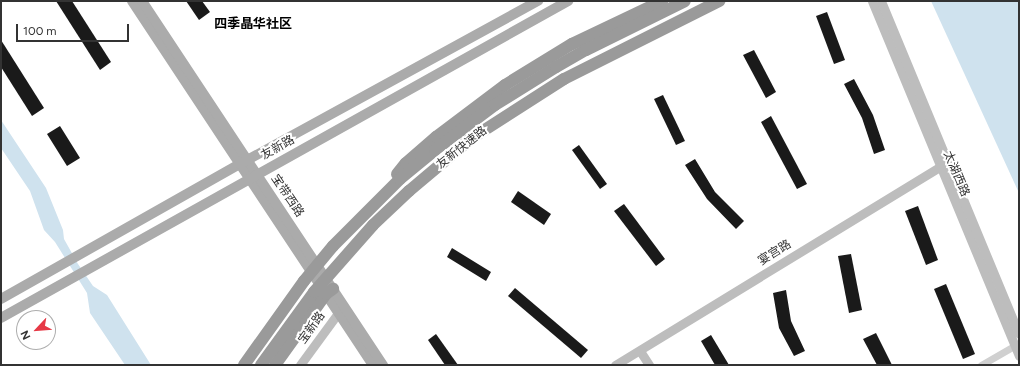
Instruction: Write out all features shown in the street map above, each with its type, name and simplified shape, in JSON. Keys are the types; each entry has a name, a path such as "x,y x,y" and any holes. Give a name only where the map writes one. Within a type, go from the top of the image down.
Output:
{"highway":[{"path":"363,215 406,163 436,137 488,97 525,72 572,44 662,1"},
{"name":"友新快速路","path":"244,365 304,281 363,215 400,179 495,105 586,50 685,1"},
{"name":"友新快速路","path":"261,365 314,292 344,256 373,225 404,196 460,148 531,99 564,79 719,1"},
{"path":"275,365 329,291"}],"main road":[{"name":"宝带西路","path":"132,1 244,162"},
{"name":"宝带西路","path":"142,1 253,176 329,291 383,365"},
{"name":"友新路","path":"1,299 244,162 538,1"},
{"name":"友新路","path":"1,318 568,1"},
{"name":"太湖西路","path":"872,1 1019,334"},
{"name":"太湖西路","path":"881,1 943,164 1017,344 1019,356"},
{"name":"宴宫路","path":"615,365 943,164"},
{"name":"宝带西路","path":"342,310 373,365"},
{"name":"宝新路","path":"300,365 342,310"},
{"path":"640,350 649,365"}],"street":[{"path":"981,365 1017,344"}],"water":[{"path":"931,1 1019,1 1019,193"},
{"path":"1,120 46,188 63,230 64,239 78,264 93,286 107,295 151,365 125,365 90,313 87,293 55,242 44,230 30,191 1,148"}],"building":[{"path":"56,1 72,1 111,62 100,70"},
{"path":"186,1 202,1 210,12 199,20"},
{"path":"827,12 845,60 834,64 816,16"},
{"path":"1,40 44,108 32,116 1,67"},
{"path":"754,50 776,92 766,98 743,55"},
{"path":"854,79 873,115 885,150 874,154 862,118 844,84"},
{"path":"663,95 685,141 676,145 654,99"},
{"path":"771,116 807,184 797,189 761,122"},
{"path":"60,126 80,158 67,166 47,134"},
{"path":"579,145 607,184 600,189 572,150"},
{"path":"695,159 715,192 744,221 736,229 707,199 685,165"},
{"path":"518,191 551,214 544,225 511,202"},
{"path":"624,204 665,259 656,266 614,211"},
{"path":"918,206 938,260 926,265 905,211"},
{"path":"452,248 491,272 486,281 447,257"},
{"path":"851,254 862,310 849,313 838,256"},
{"path":"946,284 975,354 963,359 934,289"},
{"path":"515,288 588,350 581,358 508,296"},
{"path":"786,290 791,321 805,351 794,356 779,328 773,293"},
{"path":"876,333 892,365 877,365 863,339"},
{"path":"436,334 458,365 445,365 428,340"},
{"path":"711,335 729,365 715,365 701,341"}],"district":[{"name":"四季晶华社区","path":"253,24"}]}
